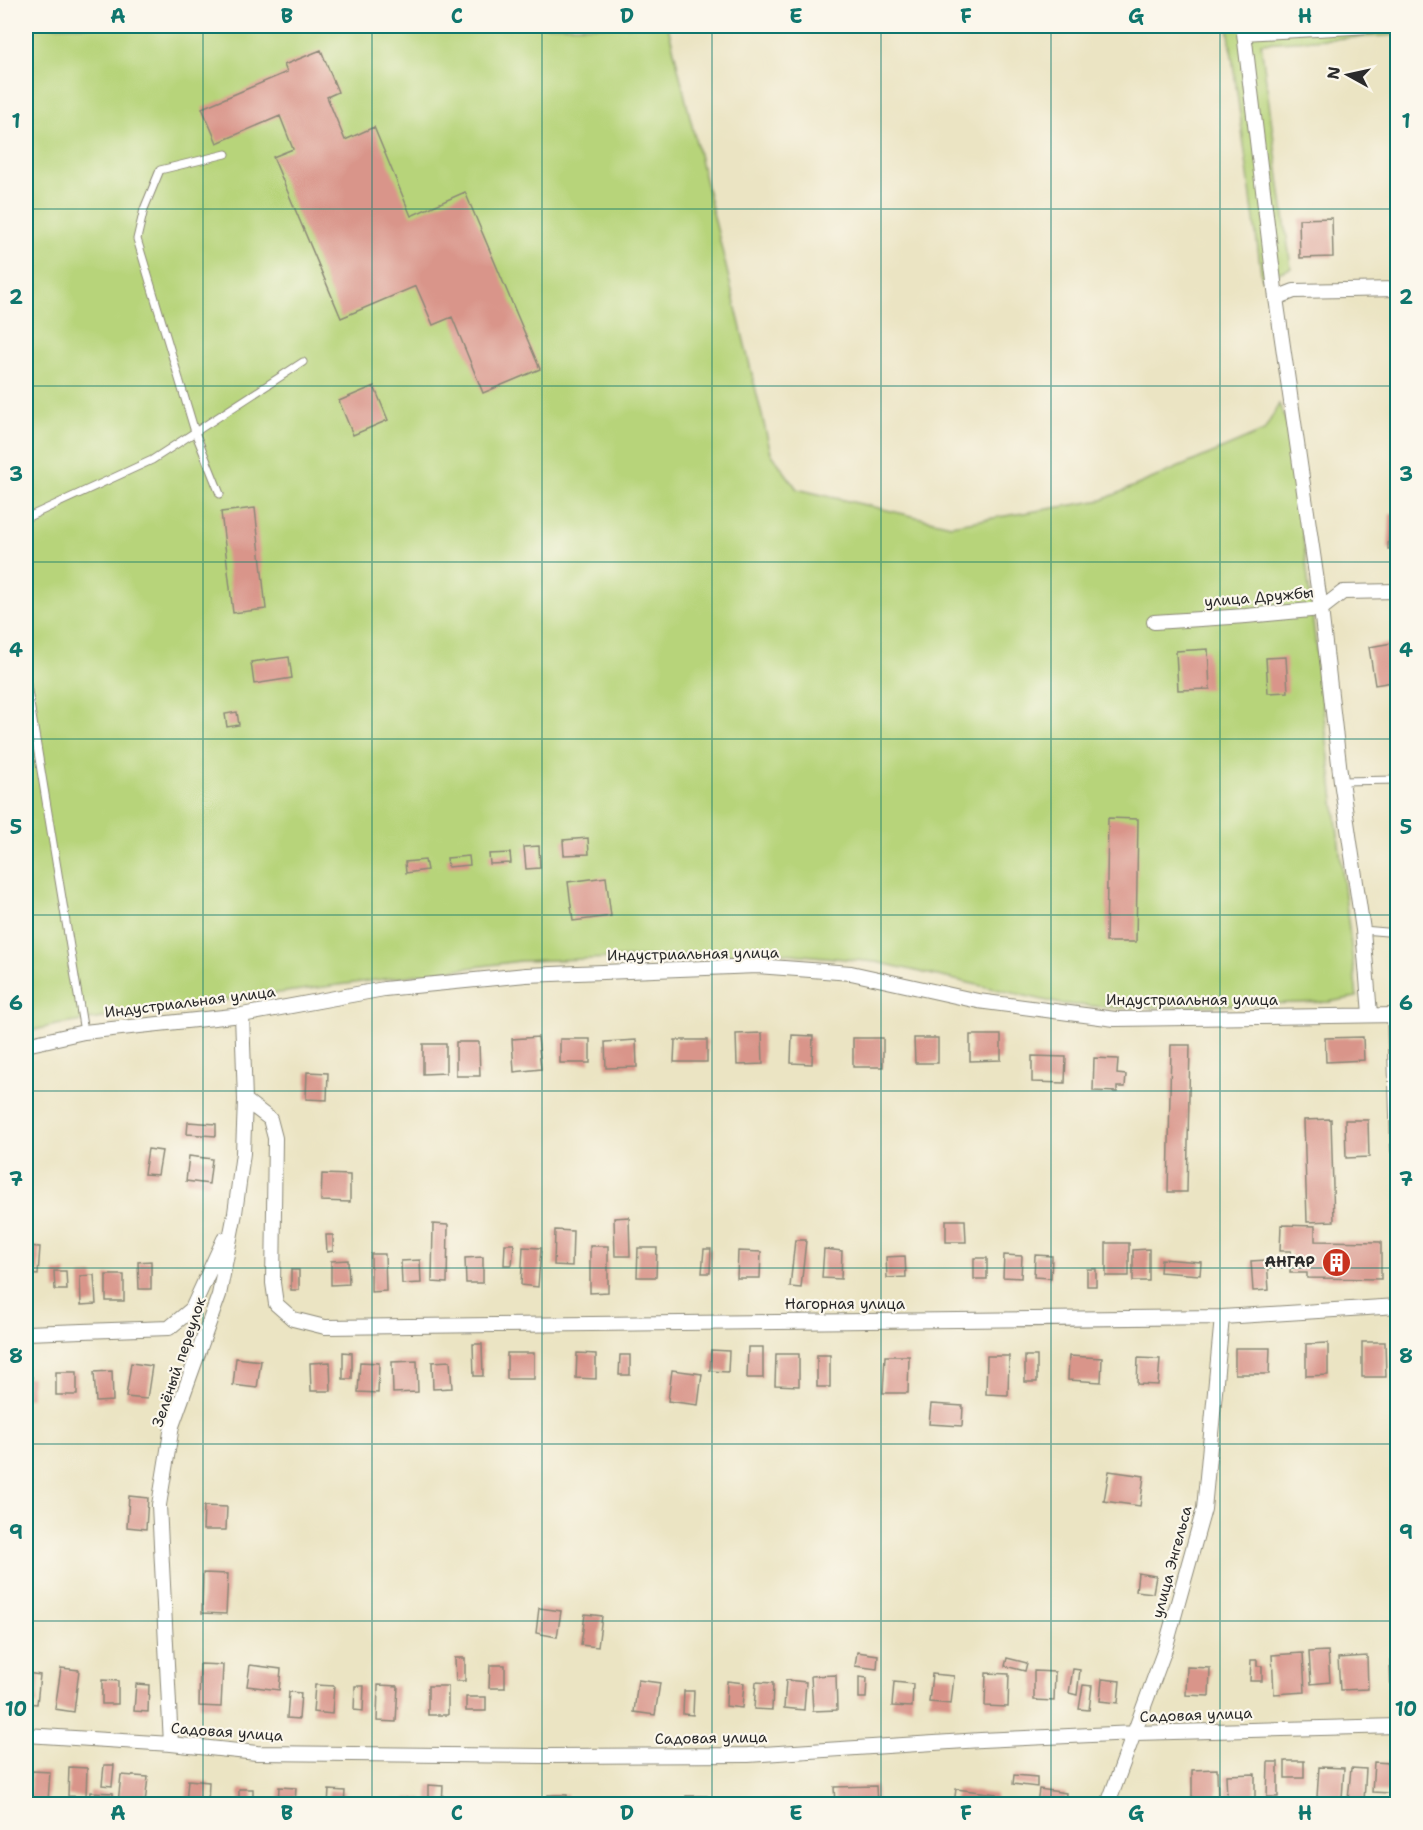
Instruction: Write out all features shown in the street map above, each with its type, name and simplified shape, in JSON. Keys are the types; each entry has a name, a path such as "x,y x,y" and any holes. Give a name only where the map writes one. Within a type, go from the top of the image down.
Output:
{"street":[{"path":"1370,26 1244,33 1276,298 1321,609 1341,782 1363,930 1370,1014"},
{"path":"1276,298 1294,291 1398,289"},
{"name":"улица Дружбы","path":"1154,622 1321,609 1343,592 1398,591"},
{"name":"Индустриальная улица","path":"26,1045 84,1032 242,1016 384,989 525,975 757,966 851,973 978,1001 1115,1019 1396,1015"},
{"path":"1396,1015 1398,1150"},
{"name":"Зелёный переулок","path":"171,1744 159,1505 172,1426 219,1295 235,1213 243,1153 245,1100 242,1016"},
{"name":"Нагорная улица","path":"245,1100 270,1119 276,1138 273,1283 276,1304 292,1319 325,1327 1222,1317 1398,1306"},
{"path":"26,1333 169,1328 192,1309 235,1213"},
{"name":"улица Энгельса","path":"1108,1804 1165,1649 1204,1509 1222,1317"},
{"name":"Садовая улица","path":"26,1735 171,1744 257,1753 724,1755 1135,1733 1398,1726"}],"lane":[{"path":"220,494 195,432 136,239 144,209 160,170 226,154"},
{"path":"26,518 152,460 303,362"},
{"path":"26,679 84,1032"},
{"path":"1341,782 1398,781"},
{"path":"1363,930 1398,933"}],"green space":[{"path":"26,26 668,26 771,453 797,489 951,525 1102,500 1264,431 1279,404 1291,434 1357,997 1329,1002 1120,1008 1061,1004 876,962 782,953 520,961 225,1000 56,1025 26,1032"},
{"path":"1228,26 1397,26 1397,35 1261,43 1291,268 1262,279"}],"building":[{"path":"321,50 338,92 327,97 345,140 374,127 411,216 465,192 540,369 483,393 452,317 433,325 416,286 341,318 273,157 293,149 280,116 217,143 202,108 287,72 284,65"},
{"path":"1332,218 1333,257 1300,258 1299,219"},
{"path":"374,386 388,420 353,435 339,401"},
{"path":"255,508 266,609 233,613 221,512"},
{"path":"1390,513 1398,513 1398,549 1388,549"},
{"path":"1398,642 1398,681 1375,685 1369,647"},
{"path":"1208,649 1210,689 1178,690 1176,651"},
{"path":"289,657 292,678 254,684 251,662"},
{"path":"1286,657 1288,692 1268,693 1266,658"},
{"path":"237,712 239,725 227,727 225,714"},
{"path":"1108,818 1138,819 1136,942 1106,942"},
{"path":"588,838 589,854 564,855 563,840"},
{"path":"539,846 540,868 526,869 524,847"},
{"path":"510,853 511,863 490,864 489,854"},
{"path":"469,856 470,865 448,867 447,858"},
{"path":"425,860 427,870 406,873 405,862"},
{"path":"606,877 611,916 573,921 568,882"},
{"path":"762,1033 763,1064 737,1065 736,1034"},
{"path":"792,1035 813,1036 812,1064 791,1063"},
{"path":"970,1035 1001,1035 1001,1060 970,1061"},
{"path":"538,1037 541,1069 514,1072 512,1039"},
{"path":"1363,1037 1364,1060 1326,1062 1325,1038"},
{"path":"853,1038 883,1038 883,1067 853,1067"},
{"path":"914,1038 938,1038 938,1063 915,1063"},
{"path":"560,1039 590,1039 590,1063 560,1063"},
{"path":"636,1040 637,1067 606,1068 605,1042"},
{"path":"675,1040 707,1040 707,1062 674,1062"},
{"path":"456,1042 479,1042 480,1076 456,1076"},
{"path":"423,1044 446,1044 446,1073 423,1074"},
{"path":"1171,1045 1190,1045 1187,1192 1168,1192"},
{"path":"1032,1056 1066,1057 1065,1083 1032,1082"},
{"path":"1094,1058 1118,1059 1117,1074 1126,1075 1125,1087 1117,1087 1117,1092 1093,1091"},
{"path":"307,1072 328,1073 327,1100 306,1099"},
{"path":"1331,1119 1334,1221 1307,1222 1304,1120"},
{"path":"1345,1120 1368,1120 1369,1157 1346,1158"},
{"path":"188,1122 216,1124 216,1136 187,1134"},
{"path":"148,1149 162,1151 158,1175 144,1174"},
{"path":"189,1156 212,1159 209,1184 186,1181"},
{"path":"322,1174 350,1175 350,1202 321,1201"},
{"path":"629,1217 630,1256 615,1256 614,1218"},
{"path":"946,1220 965,1220 966,1242 946,1242"},
{"path":"433,1224 448,1225 447,1283 432,1282"},
{"name":"АНГАР","path":"1281,1225 1315,1226 1315,1241 1381,1242 1381,1279 1307,1278 1307,1273 1290,1273 1291,1251 1280,1251"},
{"path":"555,1230 573,1231 572,1266 554,1265"},
{"path":"326,1235 333,1235 333,1251 327,1252"},
{"path":"795,1240 806,1240 801,1288 790,1287"},
{"path":"1106,1243 1129,1243 1129,1276 1106,1276"},
{"path":"505,1244 514,1244 512,1265 504,1265"},
{"path":"26,1246 40,1247 38,1275 26,1274"},
{"path":"590,1246 608,1246 608,1292 590,1293"},
{"path":"523,1247 541,1248 538,1287 521,1285"},
{"path":"638,1248 657,1248 656,1277 637,1277"},
{"path":"704,1249 711,1249 710,1273 702,1273"},
{"path":"824,1249 842,1251 841,1279 822,1278"},
{"path":"1149,1249 1149,1281 1133,1281 1133,1250"},
{"path":"738,1251 761,1252 760,1278 737,1278"},
{"path":"371,1254 385,1254 386,1291 371,1292"},
{"path":"1004,1255 1022,1256 1021,1278 1003,1277"},
{"path":"1035,1255 1052,1256 1051,1278 1034,1277"},
{"path":"905,1256 906,1277 887,1278 886,1257"},
{"path":"483,1257 483,1283 466,1283 465,1258"},
{"path":"974,1258 987,1258 987,1279 974,1279"},
{"path":"1161,1259 1201,1262 1200,1275 1160,1272"},
{"path":"348,1260 349,1284 331,1285 331,1261"},
{"path":"420,1260 421,1283 402,1284 401,1261"},
{"path":"1267,1260 1269,1290 1253,1291 1251,1261"},
{"path":"151,1261 151,1289 139,1289 138,1262"},
{"path":"1087,1269 1096,1269 1096,1286 1087,1286"},
{"path":"291,1270 299,1270 299,1290 291,1290"},
{"path":"54,1271 66,1271 67,1290 55,1290"},
{"path":"94,1275 96,1304 81,1305 80,1276"},
{"path":"106,1275 124,1275 124,1301 106,1301"},
{"path":"1362,1342 1385,1342 1386,1377 1362,1377"},
{"path":"1328,1343 1328,1375 1306,1376 1306,1344"},
{"path":"473,1344 482,1344 483,1376 474,1376"},
{"path":"748,1347 763,1347 763,1378 747,1378"},
{"path":"1235,1348 1270,1348 1269,1374 1235,1374"},
{"path":"711,1350 729,1351 728,1372 710,1371"},
{"path":"343,1352 352,1353 352,1379 343,1379"},
{"path":"507,1353 534,1353 534,1379 507,1379"},
{"path":"577,1353 596,1354 596,1379 576,1378"},
{"path":"776,1354 799,1354 799,1386 775,1385"},
{"path":"620,1355 630,1355 630,1375 619,1375"},
{"path":"817,1355 830,1355 830,1387 817,1387"},
{"path":"885,1356 909,1356 908,1393 883,1393"},
{"path":"987,1356 1009,1356 1008,1395 986,1394"},
{"path":"1025,1356 1037,1356 1037,1382 1025,1382"},
{"path":"1069,1356 1102,1358 1101,1382 1068,1380"},
{"path":"236,1358 261,1361 257,1388 233,1385"},
{"path":"1138,1358 1160,1359 1158,1385 1137,1384"},
{"path":"417,1361 418,1392 393,1393 392,1362"},
{"path":"450,1361 452,1388 433,1389 432,1362"},
{"path":"330,1362 331,1391 311,1391 310,1363"},
{"path":"360,1362 379,1363 378,1393 358,1392"},
{"path":"131,1363 152,1366 147,1399 126,1397"},
{"path":"672,1370 702,1374 698,1405 668,1401"},
{"path":"112,1371 113,1401 96,1402 94,1372"},
{"path":"56,1372 77,1372 77,1395 56,1395"},
{"path":"26,1377 32,1377 32,1398 26,1398"},
{"path":"931,1404 963,1406 962,1426 929,1424"},
{"path":"1109,1471 1144,1476 1140,1506 1104,1501"},
{"path":"129,1496 148,1498 146,1529 127,1527"},
{"path":"204,1506 227,1507 226,1530 203,1530"},
{"path":"203,1573 228,1574 226,1614 202,1613"},
{"path":"1138,1573 1156,1576 1153,1593 1136,1591"},
{"path":"539,1608 561,1611 557,1637 536,1633"},
{"path":"585,1614 602,1616 598,1647 581,1645"},
{"path":"1328,1651 1330,1682 1311,1684 1309,1652"},
{"path":"857,1652 878,1655 877,1669 855,1666"},
{"path":"1303,1653 1305,1692 1274,1694 1272,1655"},
{"path":"1367,1656 1368,1689 1340,1690 1338,1658"},
{"path":"455,1658 465,1658 465,1681 456,1681"},
{"path":"1007,1658 1027,1663 1025,1671 1005,1666"},
{"path":"1251,1660 1257,1660 1257,1666 1262,1666 1262,1681 1250,1681"},
{"path":"1390,1660 1398,1660 1398,1694 1391,1694"},
{"path":"200,1664 223,1665 221,1707 199,1706"},
{"path":"250,1665 281,1669 279,1690 247,1686"},
{"path":"490,1665 505,1665 505,1688 489,1688"},
{"path":"1187,1667 1210,1668 1209,1696 1186,1695"},
{"path":"61,1668 79,1670 74,1712 55,1709"},
{"path":"1073,1669 1080,1670 1077,1695 1069,1693"},
{"path":"1034,1671 1055,1672 1054,1701 1034,1700"},
{"path":"26,1673 40,1675 37,1704 26,1703"},
{"path":"986,1673 1009,1674 1008,1707 985,1706"},
{"path":"932,1674 954,1676 951,1704 929,1702"},
{"path":"836,1675 837,1710 813,1711 811,1676"},
{"path":"859,1677 867,1678 866,1698 859,1698"},
{"path":"1102,1679 1120,1681 1118,1703 1100,1701"},
{"path":"102,1680 118,1681 118,1704 102,1704"},
{"path":"638,1680 660,1683 655,1715 634,1712"},
{"path":"786,1680 806,1682 804,1710 784,1708"},
{"path":"727,1681 744,1683 742,1708 726,1706"},
{"path":"756,1682 773,1683 772,1710 754,1709"},
{"path":"894,1682 913,1684 912,1707 892,1706"},
{"path":"136,1684 149,1685 148,1712 134,1711"},
{"path":"315,1685 334,1686 332,1714 313,1712"},
{"path":"378,1685 398,1686 396,1722 377,1721"},
{"path":"1083,1685 1092,1686 1089,1710 1079,1709"},
{"path":"355,1686 364,1686 363,1711 354,1710"},
{"path":"428,1686 448,1686 448,1715 428,1715"},
{"path":"684,1691 694,1691 693,1715 683,1714"},
{"path":"289,1692 301,1693 299,1719 287,1718"},
{"path":"466,1697 486,1697 486,1711 466,1711"},
{"path":"1285,1761 1304,1761 1304,1778 1285,1778"},
{"path":"1268,1762 1278,1762 1278,1797 1267,1797"},
{"path":"1374,1762 1391,1763 1390,1793 1372,1792"},
{"path":"104,1765 114,1765 112,1786 102,1785"},
{"path":"69,1767 87,1768 86,1797 68,1796"},
{"path":"1319,1767 1344,1768 1342,1799 1317,1797"},
{"path":"1351,1768 1366,1769 1364,1801 1348,1800"},
{"path":"1217,1769 1218,1803 1192,1804 1192,1770"},
{"path":"32,1771 50,1772 48,1801 29,1799"},
{"path":"1255,1774 1255,1800 1227,1800 1226,1775"},
{"path":"121,1775 148,1777 145,1804 118,1803"},
{"path":"1014,1775 1037,1777 1037,1787 1013,1784"},
{"path":"188,1780 209,1782 208,1804 186,1804"},
{"path":"428,1785 443,1786 442,1804 428,1804"},
{"path":"876,1786 877,1804 835,1804 834,1787"},
{"path":"279,1787 296,1788 295,1804 278,1804"},
{"path":"239,1789 253,1789 253,1804 239,1804"},
{"path":"956,1789 996,1794 995,1804 954,1804"},
{"path":"1039,1789 1066,1793 1065,1804 1037,1804"},
{"path":"329,1790 345,1791 344,1804 328,1804"},
{"path":"90,1792 113,1793 113,1804 89,1804"},
{"path":"548,1795 567,1795 567,1804 547,1804"},
{"path":"686,1796 707,1796 707,1804 686,1804"},
{"path":"406,1798 422,1799 422,1804 406,1804"},
{"path":"666,1799 666,1804 648,1804 648,1800"},
{"path":"771,1800 797,1800 797,1804 771,1804"},
{"path":"615,1801 633,1801 633,1804 615,1804"}],"place":[{"name":"АНГАР","path":"1336,1262"}]}
